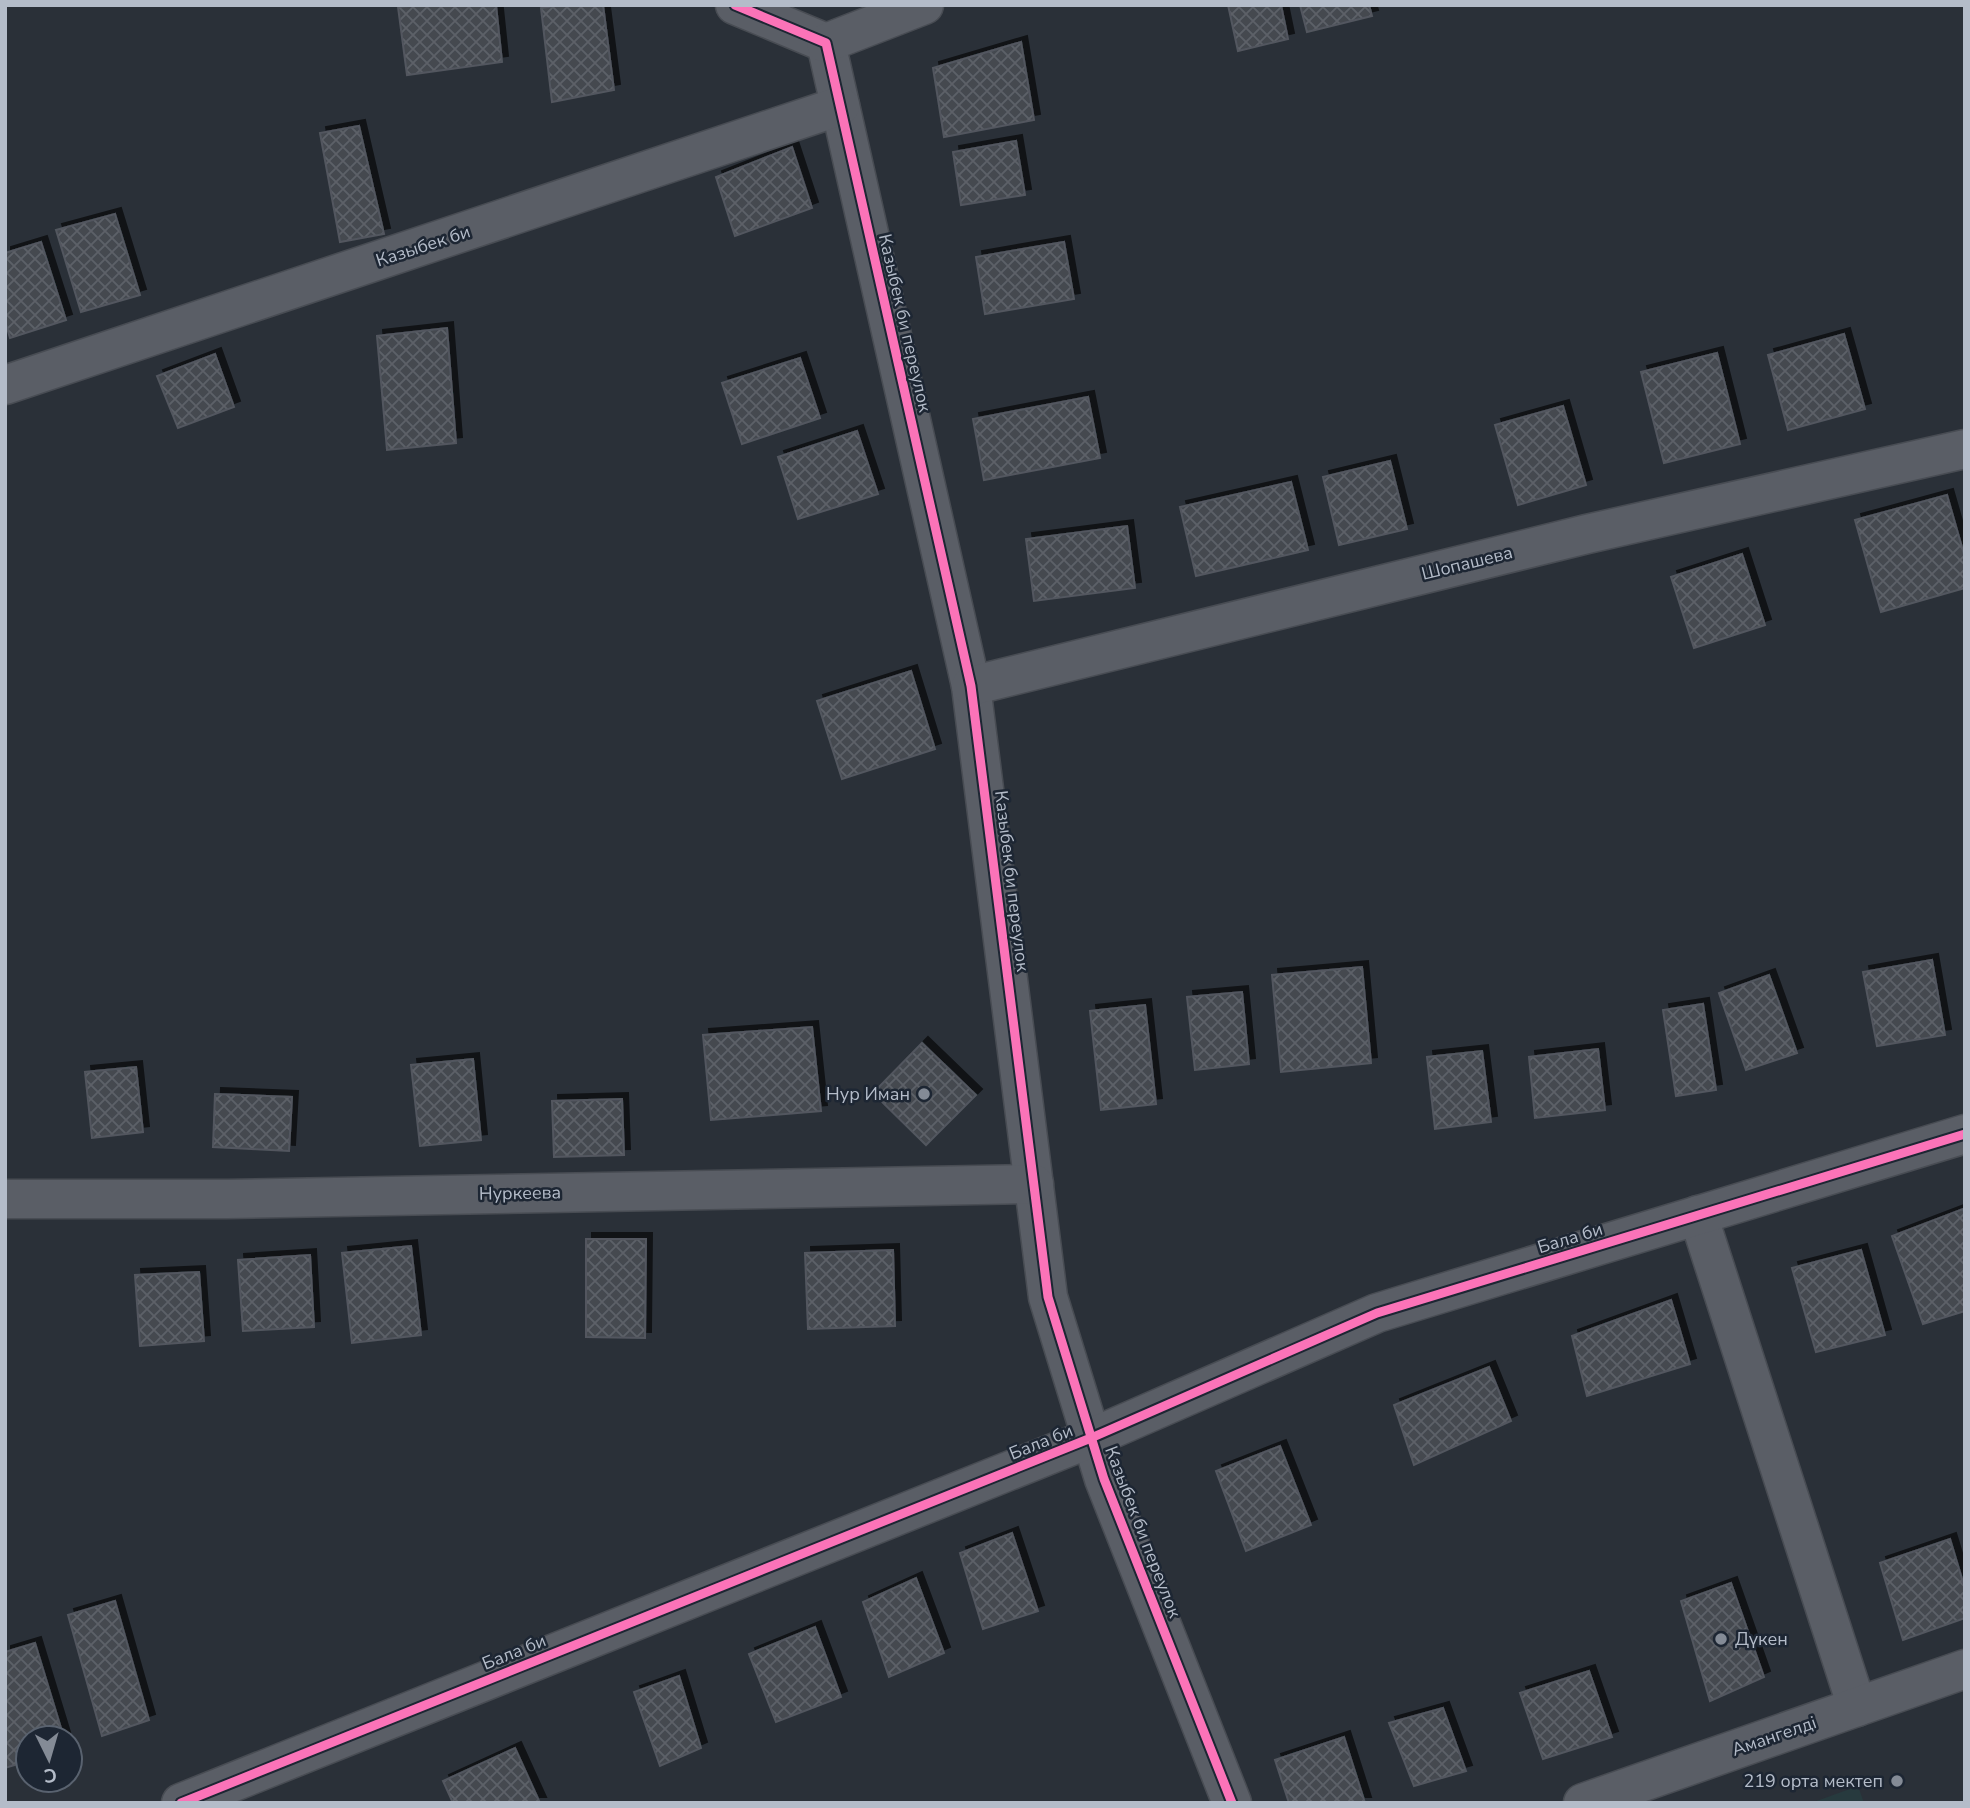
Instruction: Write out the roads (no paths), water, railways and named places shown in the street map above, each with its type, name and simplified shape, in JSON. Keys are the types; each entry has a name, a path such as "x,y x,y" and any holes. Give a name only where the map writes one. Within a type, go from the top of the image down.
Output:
{"street":[{"path":"735,5 826,43 924,5"},
{"name":"Казыбек би переулок","path":"826,43 971,686 1048,1297 1104,1479 1232,1803"},
{"name":"Казыбек би","path":"5,385 840,106"},
{"name":"Шопашева","path":"971,686 1587,534 1965,449"},
{"name":"Бала би","path":"181,1803 1091,1438 1377,1313 1965,1134"},
{"name":"Нуркеева","path":"5,1199 227,1199 1034,1184"},
{"path":"1698,1215 1857,1707"},
{"name":"Амангелді","path":"1583,1803 1965,1670"}],"place":[{"name":"Нур Иман","path":"924,1094"},
{"name":"Дүкен","path":"1721,1639"},
{"name":"219 орта мектеп","path":"1897,1781"}]}
